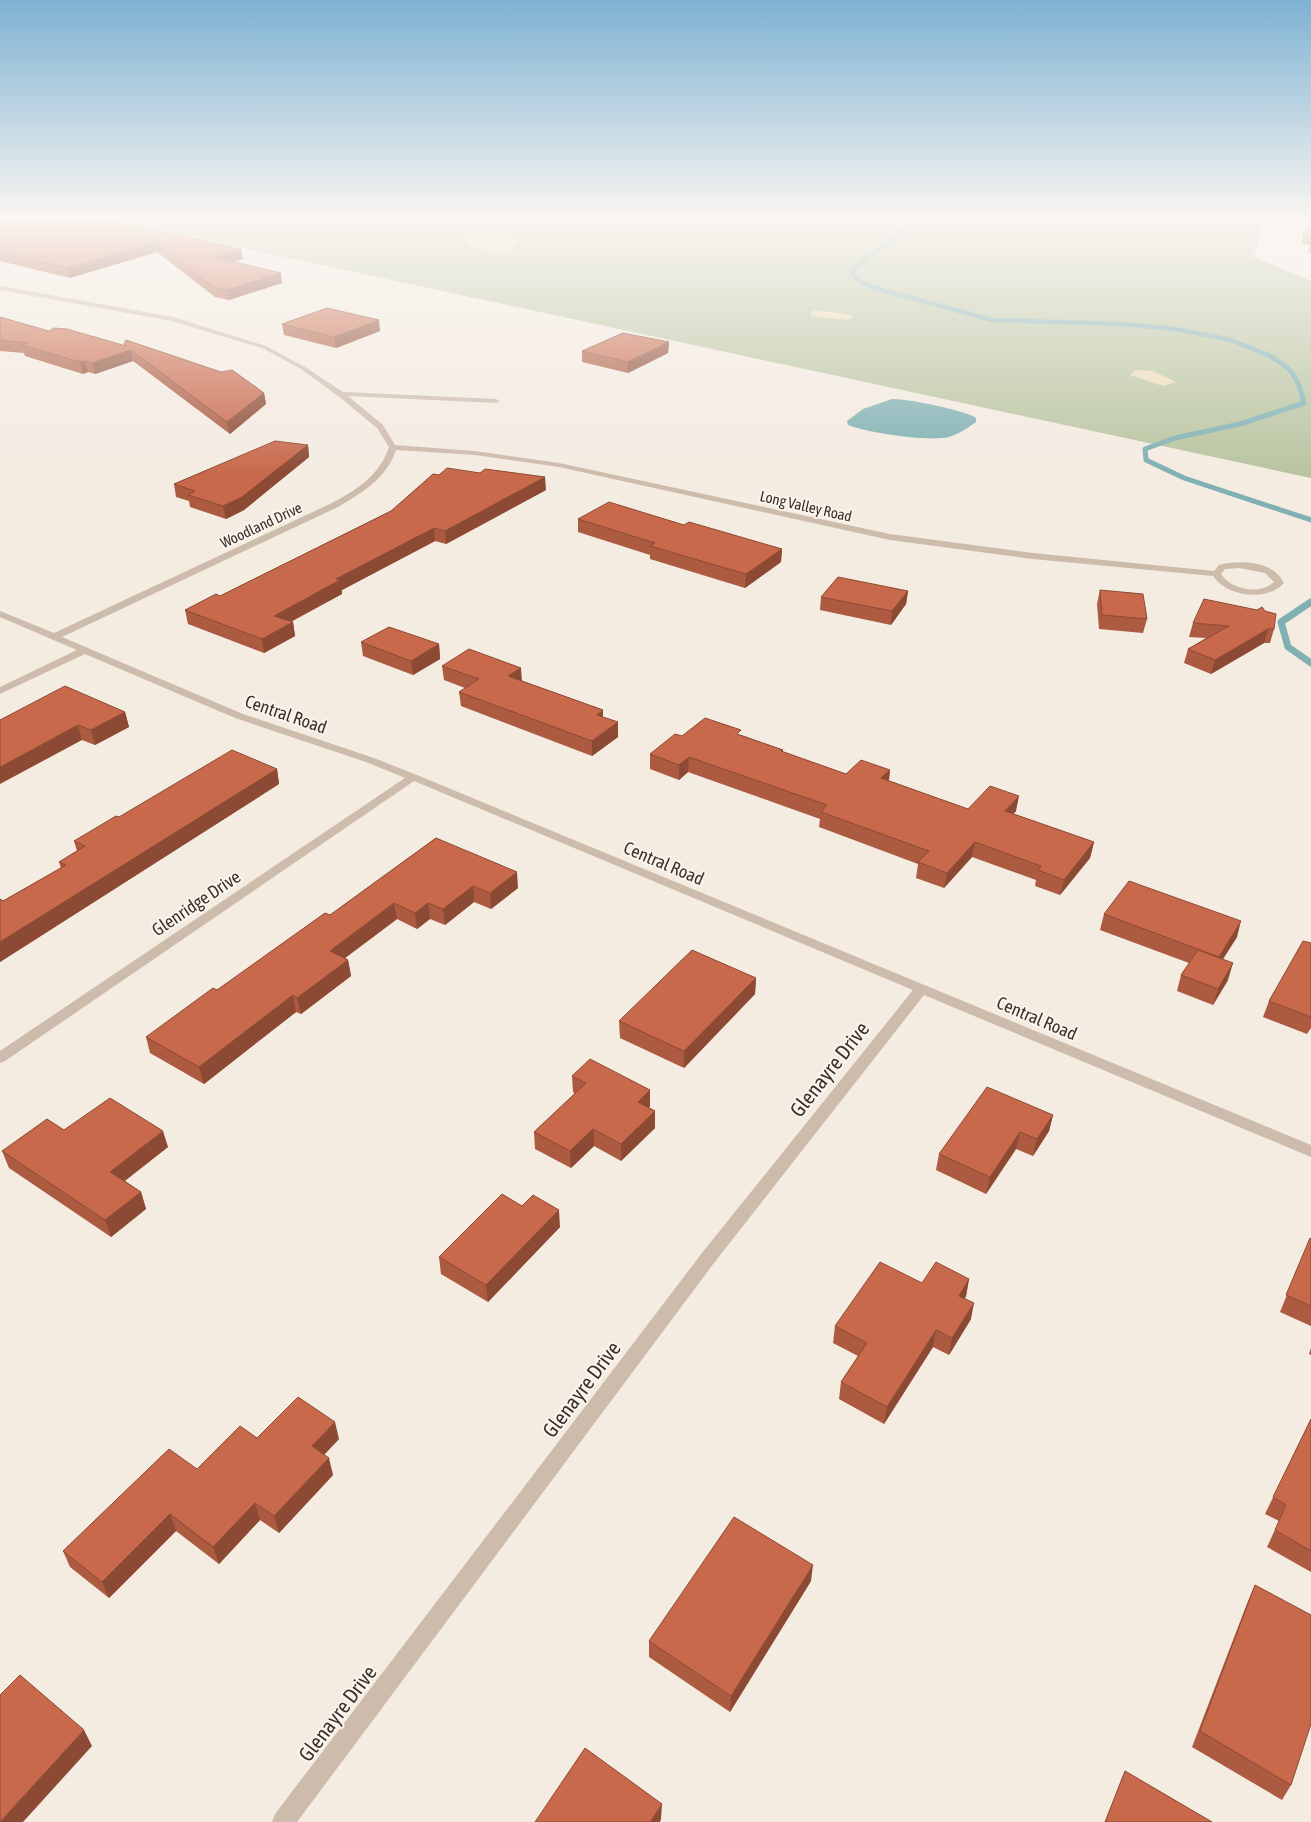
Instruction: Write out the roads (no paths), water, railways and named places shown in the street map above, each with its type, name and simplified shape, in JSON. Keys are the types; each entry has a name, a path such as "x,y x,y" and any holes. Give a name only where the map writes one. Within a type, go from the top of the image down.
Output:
{"street":[{"path":"97,304 203,326 264,347 281,355 341,394 380,427 393,447"},
{"path":"341,394 496,401"},
{"name":"Long Valley Road","path":"393,447 475,453 559,465 890,537 1023,554 1216,574 1223,583 1241,590 1262,591 1276,587 1279,583 1274,575 1249,566 1222,567 1216,574"},
{"name":"Woodland Drive","path":"54,637 335,505 378,478 389,462 393,447"},
{"name":"Central Road","path":"0,614 239,716 370,760 413,777 1311,1151"},
{"path":"0,691 84,651"},
{"name":"Glenridge Drive","path":"0,1058 413,777"},
{"name":"Glenayre Drive","path":"284,1822 708,1258 921,989"}],"water":[{"path":"892,399 936,406 971,415 976,418 976,422 956,435 939,438 898,436 848,425 847,421 863,409"}],"waterway":[{"path":"933,304 992,320 1122,324 1175,329 1231,340 1267,355"},
{"path":"1267,355 1282,363 1292,373 1299,385 1304,403 1240,424 1175,438 1145,449 1146,460 1184,478 1311,520"},
{"path":"1311,602 1281,622 1288,647 1311,663"}]}
